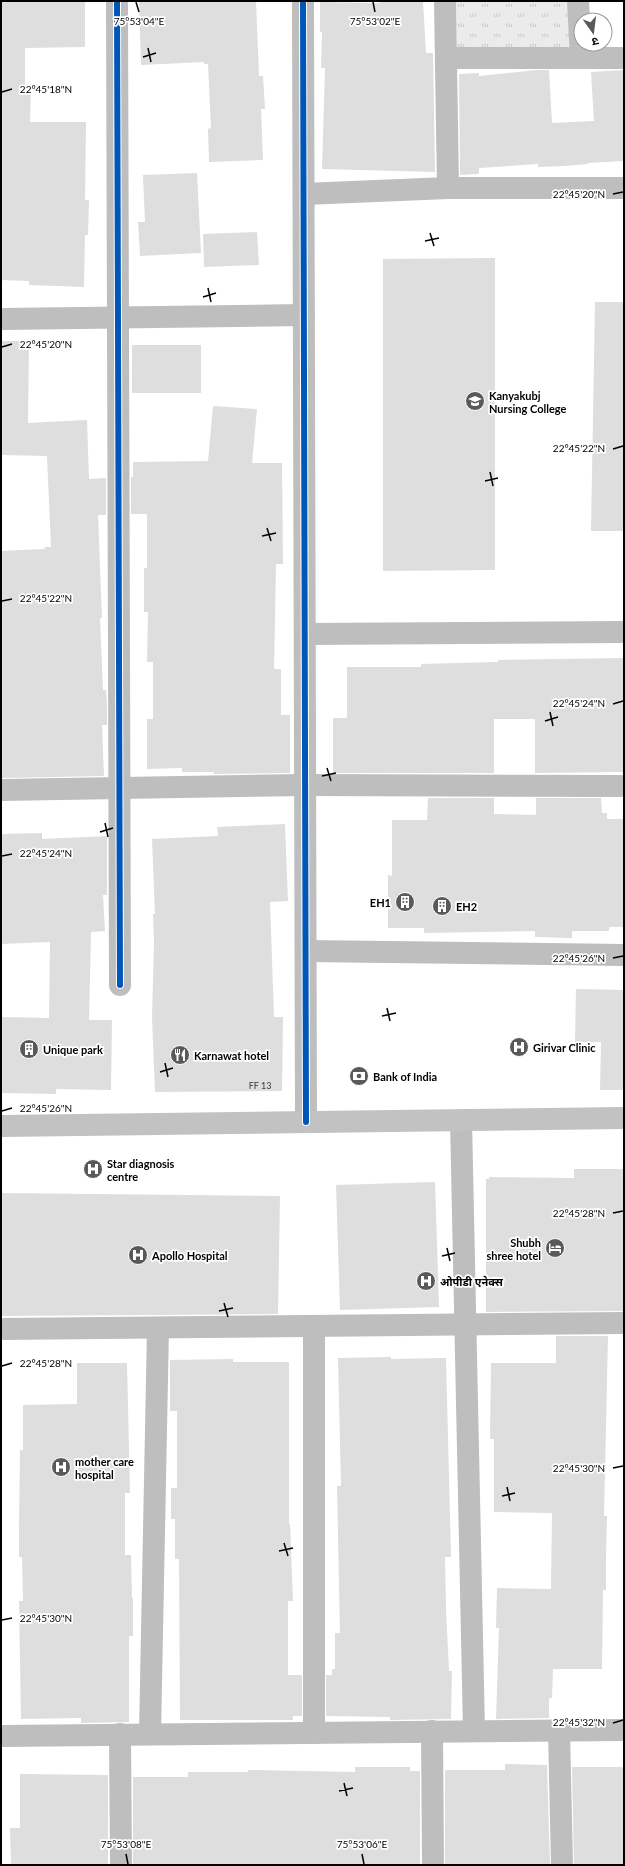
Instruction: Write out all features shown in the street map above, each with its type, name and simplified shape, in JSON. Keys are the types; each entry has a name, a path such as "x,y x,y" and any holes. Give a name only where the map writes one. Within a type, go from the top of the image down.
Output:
{"street":[{"path":"118,1 120,985"},
{"path":"303,1 306,1122"},
{"path":"445,1 448,188"},
{"path":"578,1 581,58"},
{"path":"446,58 624,58"},
{"path":"304,194 448,188 624,188"},
{"path":"1,319 304,315"},
{"path":"305,634 624,632"},
{"path":"1,790 306,785 624,786"},
{"path":"306,952 624,955"},
{"path":"1,1126 624,1118"},
{"path":"461,1120 474,1731"},
{"path":"1,1330 624,1324"},
{"path":"314,1326 314,1733"},
{"path":"150,1734 158,1328"},
{"path":"559,1730 562,1865"},
{"path":"1,1736 624,1730"},
{"path":"432,1732 433,1865"},
{"path":"120,1734 121,1865"}],"green space":[{"path":"456,1 574,1 573,52 576,52 576,58 457,54"}],"building":[{"path":"1,1 85,1 85,47 25,48 25,87 31,87 30,122 86,122 85,200 89,200 88,235 85,235 84,287 29,285 29,281 1,280"},
{"path":"139,1 256,1 259,76 263,76 265,109 261,109 263,160 209,162 208,129 211,128 208,64 204,64 204,62 141,65"},
{"path":"380,1 423,1 426,53 433,53 435,172 322,169 325,68 321,68 322,32 320,32 320,2 380,3"},
{"path":"549,70 552,123 594,121 591,72 624,70 624,161 564,166 538,167 538,164 479,168 479,174 460,175 459,74 479,73 479,76"},
{"path":"197,173 201,253 140,256 138,222 145,222 143,175"},
{"path":"257,232 259,265 204,267 203,234"},
{"path":"495,258 495,570 383,571 383,259"},
{"path":"595,302 624,302 624,531 591,531"},
{"path":"1,341 29,341 28,423 87,420 89,479 106,478 106,515 98,515 103,690 106,690 107,706 107,725 102,725 104,776 1,778 1,551 45,549 45,547 51,547 47,456 1,455"},
{"path":"132,345 201,345 201,393 132,393"},
{"path":"213,406 257,409 252,463 282,463 283,564 276,564 274,669 281,669 281,715 290,715 290,773 214,774 214,772 182,772 182,768 147,769 147,719 153,719 153,662 147,662 148,612 144,612 144,568 147,568 147,514 131,514 131,477 133,477 133,462 208,461"},
{"path":"624,658 624,772 535,773 535,719 494,719 494,773 333,773 333,718 347,718 347,667 421,667 421,664 498,662 498,660"},
{"path":"428,798 494,798 494,814 536,815 536,798 601,798 602,813 607,813 607,819 624,819 624,927 609,927 609,931 572,931 572,938 535,937 535,931 424,933 424,928 388,928 388,875 392,876 392,820 427,820"},
{"path":"285,824 288,901 270,902 274,1017 283,1017 282,1091 155,1092 152,1017 154,942 153,914 155,914 152,839 218,836 217,827"},
{"path":"42,833 42,839 107,836 107,895 103,895 105,931 91,932 89,1020 112,1020 111,1090 56,1089 56,1094 1,1093 2,1017 49,1018 50,942 1,944 1,834"},
{"path":"576,989 624,990 624,1090 600,1090 601,1042 575,1042"},
{"name":"Shubh shree hotel","path":"574,1169 624,1169 624,1311 486,1312 486,1179 489,1179 489,1177 574,1178"},
{"path":"435,1182 439,1307 340,1310 336,1185"},
{"name":"Apollo Hospital","path":"2,1193 280,1196 278,1314 1,1316"},
{"path":"556,1336 608,1336 604,1516 607,1516 606,1590 603,1590 602,1669 553,1669 552,1698 549,1698 549,1718 496,1719 499,1628 496,1628 497,1588 551,1589 552,1513 494,1512 494,1439 490,1439 491,1363 556,1363"},
{"path":"391,1357 391,1359 446,1358 451,1557 445,1557 449,1671 452,1671 451,1719 390,1720 390,1717 326,1716 326,1675 332,1675 332,1669 335,1669 335,1633 340,1633 337,1486 341,1486 338,1358"},
{"path":"233,1359 233,1362 289,1362 289,1524 293,1601 288,1601 288,1675 302,1675 302,1716 293,1716 293,1720 180,1720 179,1559 175,1559 175,1519 171,1519 171,1488 177,1488 177,1411 170,1411 170,1360"},
{"path":"77,1363 127,1363 130,1493 125,1493 125,1555 131,1555 133,1598 133,1636 129,1636 129,1722 81,1723 81,1718 21,1719 19,1601 23,1601 22,1557 19,1557 19,1525 20,1450 23,1450 23,1405 77,1404"},
{"path":"505,1764 547,1765 550,1865 445,1865 445,1770 505,1770"},
{"path":"355,1767 410,1767 410,1771 420,1771 420,1865 133,1865 133,1777 188,1777 188,1772 248,1772 248,1770 355,1772"},
{"path":"572,1767 624,1767 624,1865 574,1865"},
{"path":"20,1774 108,1775 108,1865 11,1865 10,1828 20,1828"}],"cycle path":[{"path":"117,1 120,985"},
{"path":"303,1 306,1122"}],"place":[{"name":"Kanyakubj Nursing College","path":"475,401"},
{"name":"EH1","path":"405,902"},
{"name":"EH2","path":"442,906"},
{"name":"Girivar Clinic","path":"519,1047"},
{"name":"Unique park","path":"29,1049"},
{"name":"Karnawat hotel","path":"180,1055"},
{"name":"Bank of India","path":"359,1076"},
{"name":"Star diagnosis centre","path":"93,1169"},
{"name":"Shubh shree hotel","path":"555,1248"},
{"name":"Apollo Hospital","path":"138,1255"},
{"name":"ओपीडी एनेक्स","path":"426,1281"},
{"name":"mother care hospital","path":"61,1467"}]}
